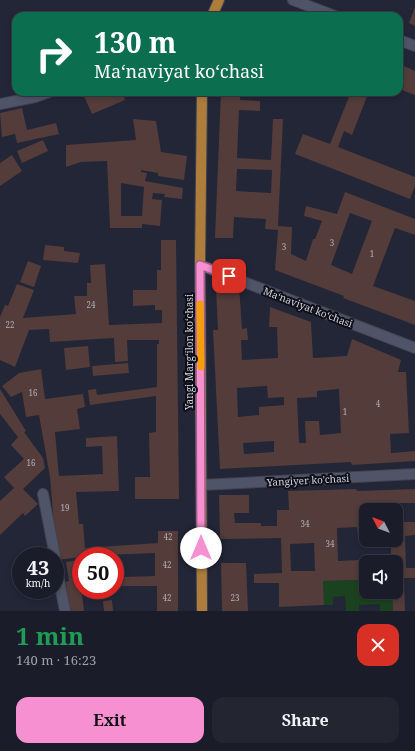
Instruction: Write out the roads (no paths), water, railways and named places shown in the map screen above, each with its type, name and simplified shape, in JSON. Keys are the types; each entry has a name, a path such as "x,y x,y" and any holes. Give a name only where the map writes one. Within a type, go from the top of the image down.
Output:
{"main road":[{"path":"214,12 218,0"},
{"name":"Yangi Margʻilon koʻchasi","path":"202,96 200,265 202,611"}],"street":[{"path":"293,0 324,12"},
{"path":"403,42 415,46"},
{"path":"0,104 39,96"},
{"name":"Maʻnaviyat koʻchasi","path":"200,265 415,348"},
{"name":"Yangiyer ko'chasi","path":"201,485 415,474"},
{"path":"43,494 53,547"},
{"path":"63,599 65,611"}]}
